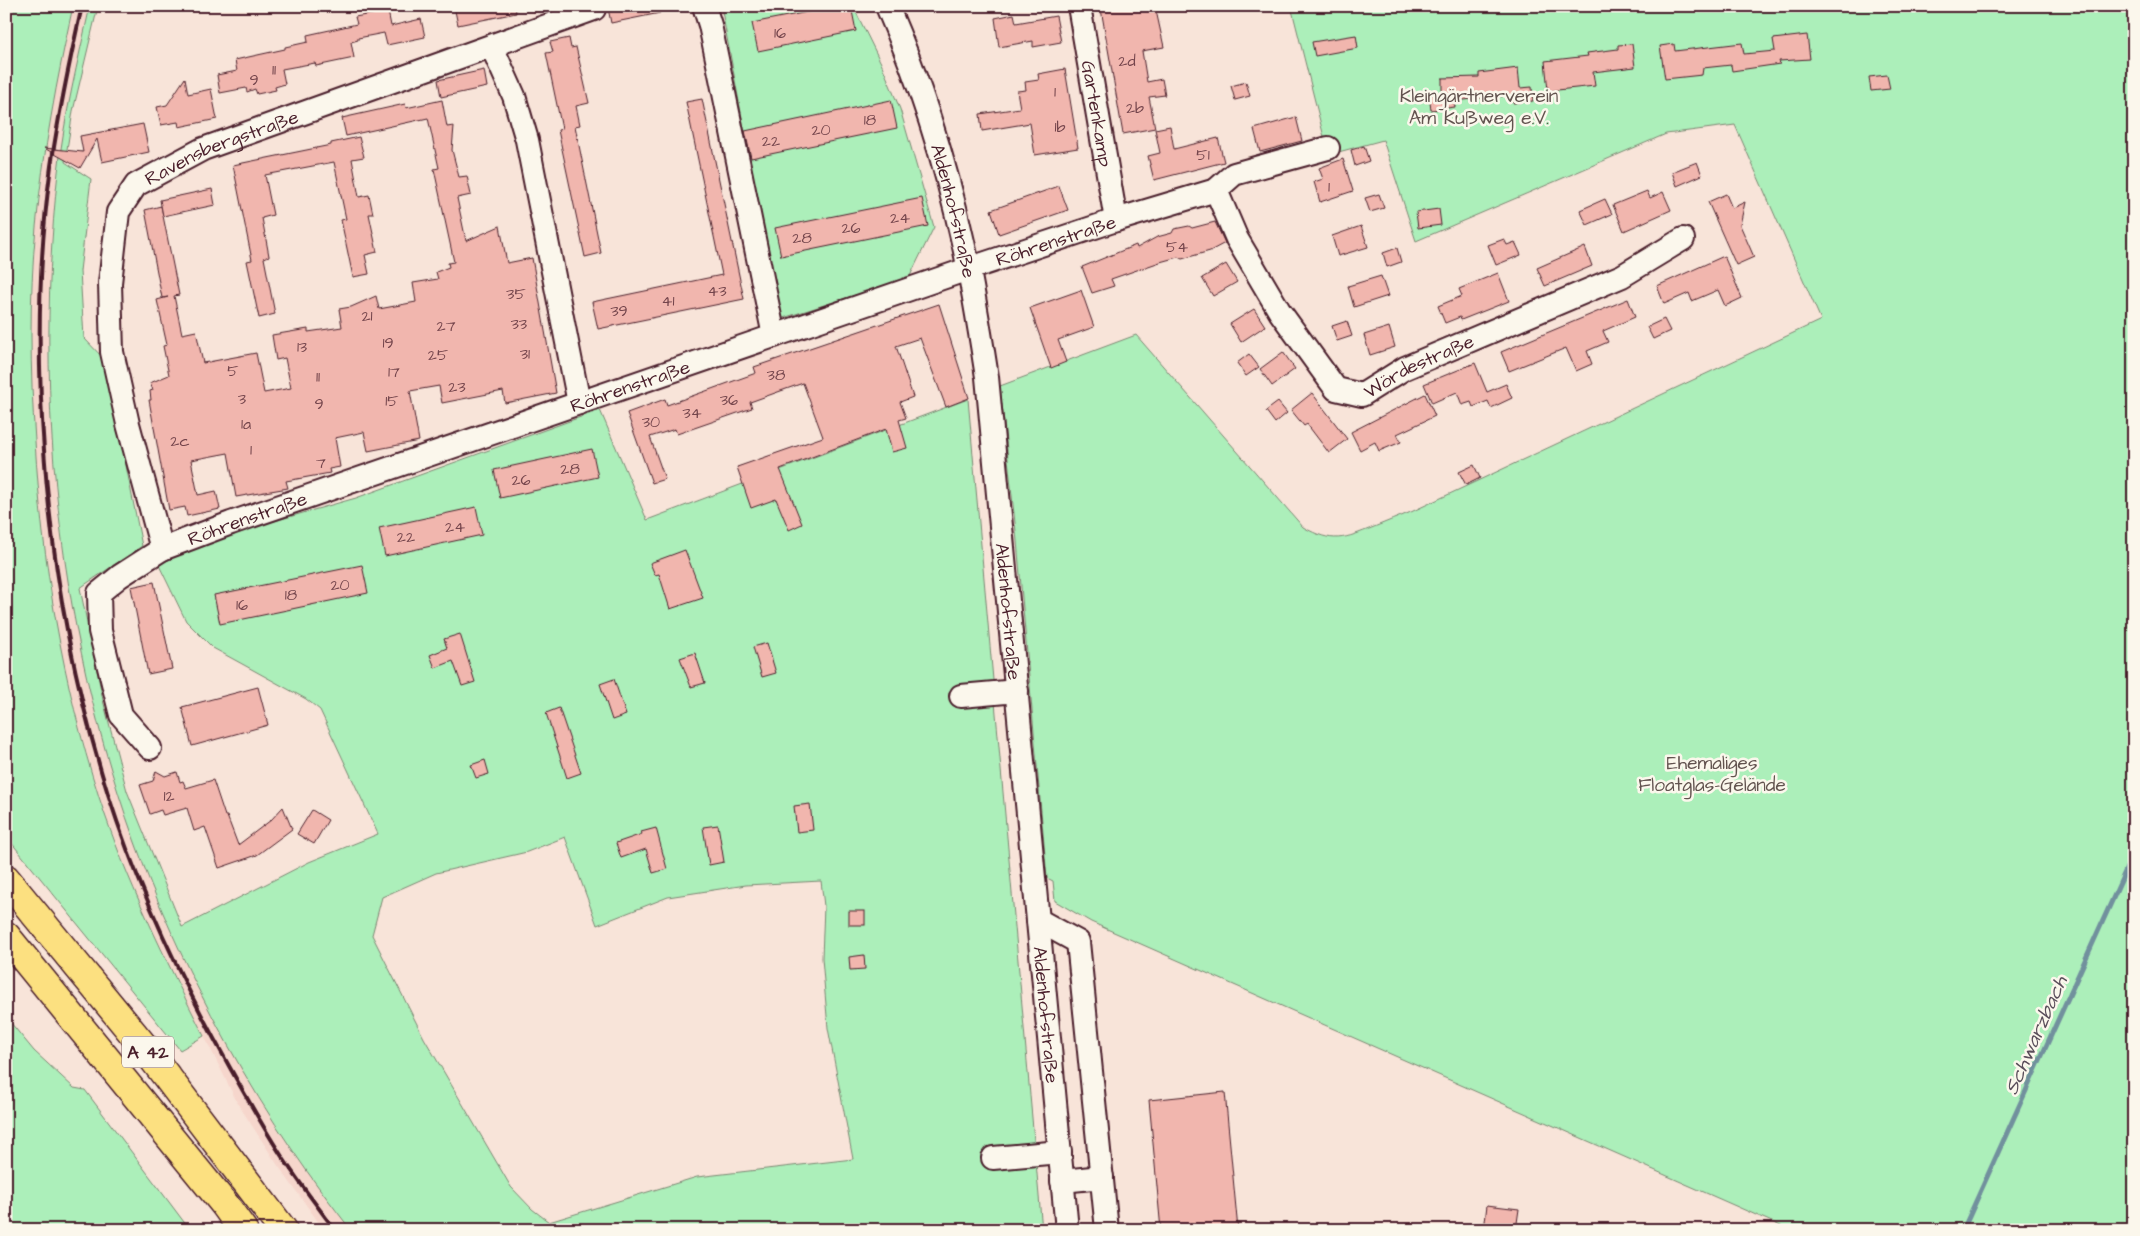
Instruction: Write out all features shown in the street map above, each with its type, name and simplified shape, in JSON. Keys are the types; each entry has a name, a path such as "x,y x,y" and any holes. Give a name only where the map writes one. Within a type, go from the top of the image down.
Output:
{"highway":[{"name":"A 42","path":"6,879 145,1048 283,1230"},
{"name":"A 42","path":"6,936 225,1205 243,1230"}],"street":[{"path":"704,6 710,25 774,336"},
{"name":"Aldenhofstraße","path":"886,6 927,107 945,168 968,269 988,377 1067,1230"},
{"name":"Gartenkamp","path":"1079,6 1116,220"},
{"name":"Ravensbergstraße","path":"162,549 128,424 112,352 110,283 118,212 136,185 203,149 594,9"},
{"path":"492,47 514,96 527,140 579,403"},
{"name":"Röhrenstraße","path":"150,748 121,715 100,631 100,594 120,576 162,549 231,523 968,269 1116,220 1216,190 1234,174 1328,148"},
{"name":"Wördestraße","path":"1216,190 1238,240 1280,312 1336,389 1362,395 1405,368 1622,276 1683,240"},
{"path":"961,696 1017,691"},
{"path":"1038,920 1078,942 1107,1230"},
{"path":"993,1158 1060,1152"},
{"path":"1062,1181 1102,1177"}],"shaded area":[{"path":"73,6 90,6 72,88 58,168 52,230 48,315 49,395 57,511 75,620 93,702 118,793 151,885 171,933 219,1028 256,1093 294,1153 351,1230 324,1230 277,1164 238,1104 135,893 99,797 74,707 55,623 39,514 32,396 31,315 36,228 44,165 56,82"}],"green space":[{"path":"6,6 73,6 56,88 47,144 39,199 32,280 32,388 38,486 49,576 64,665 74,709 99,797 134,889 204,1036 180,1050 6,836"},
{"path":"90,6 98,6 73,111 65,162 91,179 80,271 84,338 105,360 142,546 80,588 103,700 127,791 182,927 309,862 378,834 320,710 306,699 213,648 186,621 154,555 356,498 600,410 647,520 968,399 1042,1230 351,1230 300,1161 259,1098 211,1015 183,958 134,840 105,748 81,654 64,558 54,461 49,364 51,268 58,172 68,110","holes":["565,837 597,925 668,897 746,885 821,881 824,906 822,958 828,1028 853,1159 697,1177 549,1222 532,1209 511,1187 424,1038 372,935 382,897 436,873 527,852"]},
{"path":"721,6 853,6 881,63 900,109 934,227 909,278 780,319"},
{"name":"Ehemaliges Floatglas-Gelände","path":"1291,6 2134,6 2134,1230 1790,1230 1091,922 1055,901 1053,881 1047,878 1017,541 1000,386 1136,335 1303,527 1323,536 1339,538 1411,512 1821,320 1735,125 1666,134 1416,241 1383,140 1331,154 1325,141"},
{"path":"6,1017 34,1051 74,1088 85,1090 190,1230 6,1230"}],"building":[{"path":"454,6 515,6 516,13 458,25"},
{"path":"616,6 660,6 660,13 611,23 608,8"},
{"path":"838,6 851,6 856,31 758,51 752,23"},
{"path":"1120,6 1155,6 1164,47 1142,51 1147,82 1162,79 1165,95 1149,97 1155,128 1123,134 1101,9"},
{"path":"388,11 391,26 421,19 425,37 387,45 384,33 358,38 358,40 351,42 354,58 316,66 315,63 282,69 285,84 275,87 276,90 257,94 255,89 247,92 246,88 220,93 217,75 237,71 235,60 308,42 307,35 357,24 355,17"},
{"path":"1014,14 1016,23 1056,16 1061,42 1033,47 1033,41 999,47 995,18"},
{"path":"1356,35 1358,48 1315,56 1312,42"},
{"path":"1807,35 1810,59 1779,61 1780,64 1732,71 1731,65 1703,68 1702,75 1665,79 1660,46 1674,44 1675,51 1742,43 1744,54 1775,51 1773,39"},
{"path":"569,38 571,48 576,47 589,103 576,106 580,125 575,126 601,253 585,257 558,130 562,129 546,53 553,52 550,42"},
{"path":"1632,44 1635,67 1593,72 1595,86 1548,91 1545,61 1588,56 1587,53 1618,49 1618,45"},
{"path":"1518,68 1520,88 1532,87 1533,101 1513,103 1512,95 1454,101 1455,107 1431,110 1429,95 1442,93 1442,78 1479,77 1479,73"},
{"path":"1065,69 1078,148 1035,155 1030,123 982,131 980,114 1020,108 1017,91 1026,90 1025,82 1039,80 1038,74"},
{"path":"484,70 487,87 441,97 438,80"},
{"path":"1887,75 1890,89 1871,91 1869,77"},
{"path":"185,78 188,94 211,89 217,119 179,127 178,122 161,125 157,107 167,105"},
{"path":"1246,82 1250,96 1235,100 1231,86"},
{"path":"702,99 744,299 598,329 592,302 722,275 686,102"},
{"path":"442,100 447,127 454,126 452,150 459,177 467,176 471,195 457,198 466,241 500,226 507,263 532,258 556,393 505,403 503,391 442,403 439,386 410,391 419,441 368,451 364,432 335,438 340,467 329,469 330,473 286,481 288,488 236,497 228,453 191,460 198,495 216,491 220,509 187,516 185,507 169,510 149,400 151,400 150,391 153,390 150,383 169,375 163,346 167,345 157,300 168,297 162,298 145,210 161,206 179,295 174,296 182,334 196,331 203,363 256,353 264,393 291,388 285,358 276,360 272,335 308,329 308,332 342,327 339,309 351,307 376,296 379,309 416,302 413,283 438,279 436,272 449,267 448,263 454,262 434,169 439,168 428,118 346,136 342,118 405,104 406,108"},
{"path":"891,100 897,128 751,158 745,131"},
{"path":"1296,117 1302,141 1260,152 1254,129"},
{"path":"143,124 149,152 102,162 97,139 80,168 44,148 83,152 80,136"},
{"path":"1170,126 1174,149 1218,138 1224,162 1154,180 1148,156 1160,153 1155,129"},
{"path":"359,137 364,157 352,159 359,197 369,195 373,214 369,214 377,252 365,255 369,274 353,277 341,220 346,219 334,162 265,175 273,215 262,218 269,256 264,258 275,314 259,318 247,261 252,260 233,165 331,145 331,143"},
{"path":"1364,146 1369,161 1355,166 1351,150"},
{"path":"1343,159 1353,191 1320,202 1314,182 1323,179 1319,168"},
{"path":"1697,162 1702,175 1677,186 1672,172"},
{"path":"1059,186 1068,210 999,234 991,210"},
{"path":"212,189 215,205 163,216 160,200"},
{"path":"1647,191 1650,198 1663,192 1671,210 1624,231 1613,205"},
{"path":"1379,194 1384,208 1370,212 1365,198"},
{"path":"1726,194 1732,208 1745,202 1740,225 1754,257 1736,265 1708,202"},
{"path":"922,198 928,226 781,256 775,228"},
{"path":"1605,199 1612,214 1587,225 1580,210"},
{"path":"1439,209 1441,225 1418,228 1416,212"},
{"path":"1215,222 1225,243 1210,251 1182,259 1178,257 1160,262 1111,279 1114,286 1092,293 1082,267 1136,245 1137,248 1157,237 1172,233 1174,229 1189,226 1192,228"},
{"path":"1361,226 1368,247 1338,256 1332,236"},
{"path":"1504,239 1507,245 1515,242 1521,255 1496,265 1488,245"},
{"path":"1585,247 1592,266 1545,286 1537,268"},
{"path":"1397,248 1401,262 1387,267 1383,253"},
{"path":"1724,256 1742,298 1725,306 1718,290 1692,301 1689,293 1664,304 1657,286"},
{"path":"1226,264 1237,282 1213,296 1202,278"},
{"path":"1498,273 1509,301 1461,320 1460,317 1445,323 1438,306 1462,296 1459,289"},
{"path":"1381,276 1388,296 1354,307 1348,286"},
{"path":"1081,290 1094,327 1058,340 1066,362 1051,368 1030,308"},
{"path":"1628,299 1635,317 1603,331 1608,342 1587,351 1592,364 1576,371 1566,348 1509,371 1501,352"},
{"path":"939,304 969,398 946,407 920,338 896,346 913,397 900,402 906,418 899,420 907,448 892,452 886,429 780,469 802,524 789,530 776,499 751,508 737,467 823,437 803,383 750,402 752,408 677,434 675,429 650,437 665,479 652,483 627,413 665,399 667,405 756,373 754,367"},
{"path":"1254,309 1265,326 1241,342 1230,324"},
{"path":"1664,319 1670,331 1653,339 1647,327"},
{"path":"1347,321 1352,336 1337,341 1332,326"},
{"path":"1389,327 1395,347 1370,355 1364,335"},
{"path":"1283,352 1295,369 1272,386 1260,369"},
{"path":"1249,354 1259,367 1246,376 1237,363"},
{"path":"1475,363 1487,392 1506,384 1512,398 1491,408 1488,401 1473,407 1471,402 1462,405 1457,392 1432,403 1424,384"},
{"path":"1312,393 1347,439 1329,453 1307,424 1304,426 1291,410"},
{"path":"1425,394 1435,416 1397,434 1401,442 1379,451 1375,442 1360,450 1351,432"},
{"path":"1278,402 1287,413 1275,423 1266,411"},
{"path":"592,449 598,477 500,498 494,470"},
{"path":"1474,465 1480,478 1466,485 1459,472"},
{"path":"476,507 482,535 385,556 379,528"},
{"path":"685,550 703,598 670,609 659,574 655,575 650,563"},
{"path":"362,565 368,593 220,624 214,595"},
{"path":"154,582 172,669 148,674 131,587"},
{"path":"460,634 475,682 462,686 453,661 435,668 430,655 447,648 444,639"},
{"path":"767,643 776,673 762,677 753,647"},
{"path":"695,653 705,683 691,687 680,658"},
{"path":"614,679 626,715 612,720 600,684"},
{"path":"258,687 268,725 192,746 182,707"},
{"path":"559,708 581,773 567,778 546,713"},
{"path":"485,760 489,774 476,778 471,765"},
{"path":"156,771 165,776 177,772 180,782 183,781 186,788 213,780 225,816 227,816 238,845 271,820 283,807 292,829 257,855 219,868 205,827 194,831 187,808 163,815 161,810 150,814 140,785 153,781"},
{"path":"810,804 813,830 797,832 794,806"},
{"path":"312,810 328,820 314,844 297,834"},
{"path":"718,825 724,862 709,865 703,827"},
{"path":"656,828 667,869 653,873 646,849 621,858 616,843 642,834 641,832"},
{"path":"849,911 865,911 865,925 849,925"},
{"path":"864,955 865,969 850,970 849,957"},
{"path":"1225,1092 1238,1230 1161,1230 1149,1100"},
{"path":"1487,1205 1519,1209 1516,1230 1484,1230"}],"waterway":[{"name":"Schwarzbach","path":"1963,1230 2134,852"}],"railway":[{"path":"82,6 51,166 43,237 40,308 40,379 52,537 74,667 108,794 133,864 162,933 211,1033 256,1114 291,1170 335,1230"}],"park label":[{"name":"Kleingärtnerverein Am Kußweg e.V.","path":"1479,106"}]}
